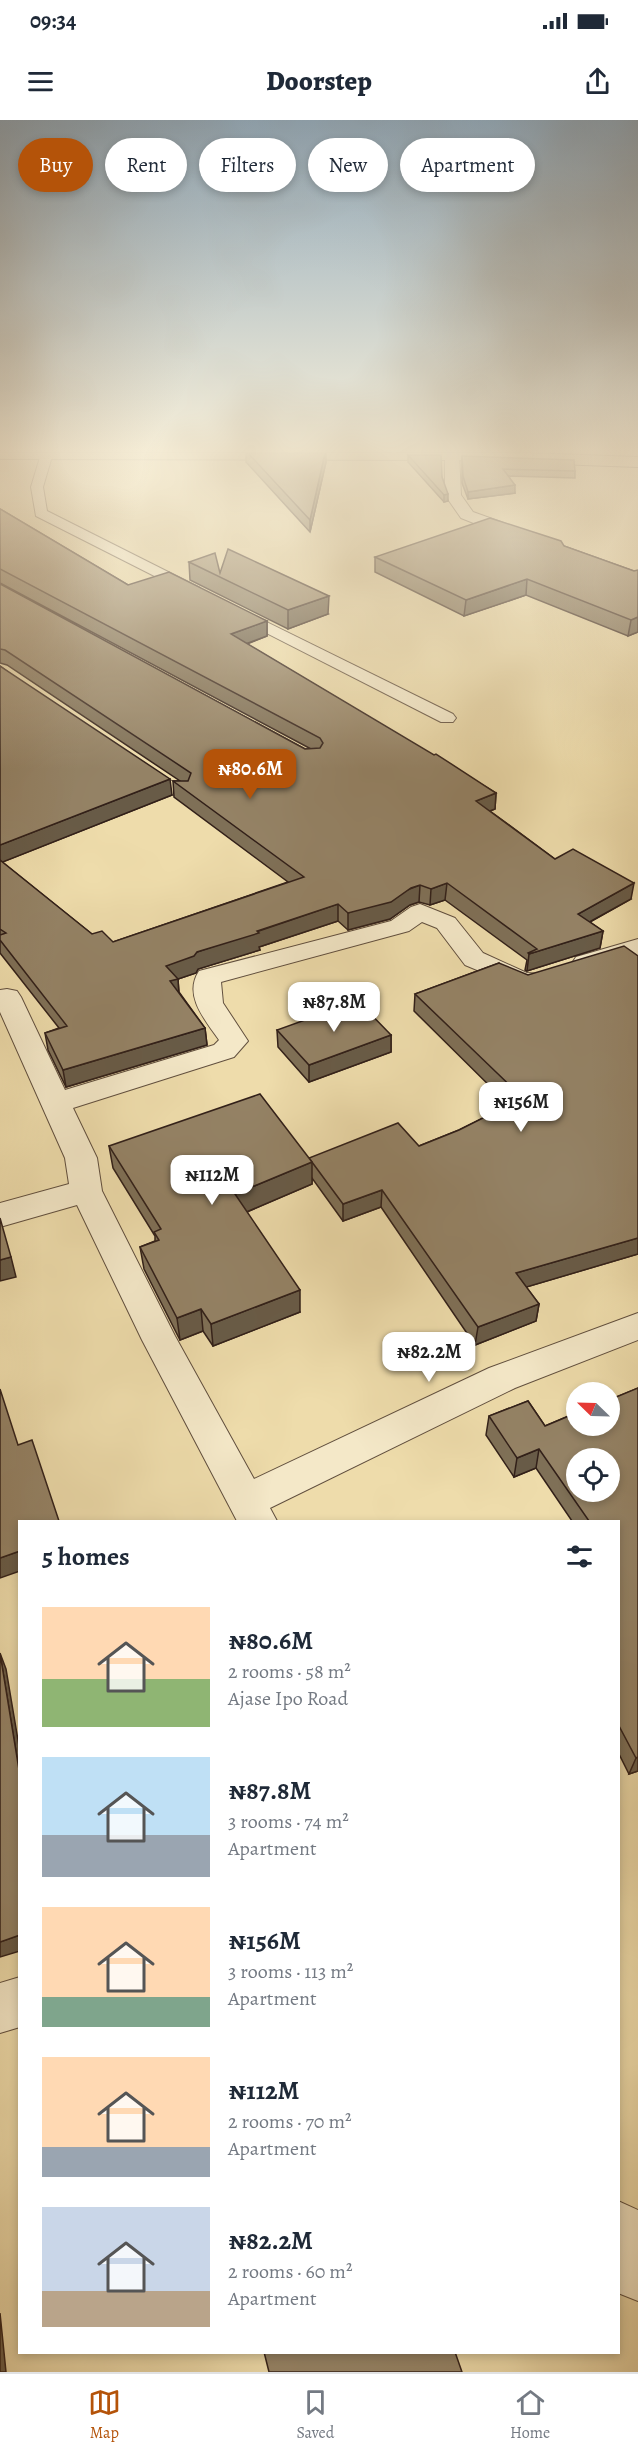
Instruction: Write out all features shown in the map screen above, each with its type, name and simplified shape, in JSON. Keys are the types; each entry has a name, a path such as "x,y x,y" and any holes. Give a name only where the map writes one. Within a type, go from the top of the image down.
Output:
{"street":[{"path":"56,1103 224,1051 234,1041 206,998 204,988 209,977 400,926 420,912 446,923 474,959 525,982 638,946"},
{"path":"7,997 81,1158 86,1191 160,1340 252,1511 502,1378 638,1326"},
{"path":"0,1215 86,1191"},
{"path":"0,2008 18,2003"},
{"path":"620,2233 638,2273"}],"lane":[{"path":"130,558 447,718"}],"building":[{"path":"0,558 83,558 128,585 169,572 267,621 231,634 434,755 436,754 496,793 476,801 555,859 573,849 634,883 578,914 603,931 529,954 537,949 447,883 431,889 420,885 411,888 391,902 348,913 338,904 257,931 259,933 197,952 194,956 166,966 178,979 170,981 205,1028 63,1070 45,1033 67,1026 0,940 0,935 6,933 0,929 0,860 92,934 102,931 113,942 304,877 173,781 188,781 191,773 5,650 0,649 0,584 305,749 320,748 323,743 320,738 0,569"},
{"path":"200,558 216,558 220,573 225,558 248,558 329,596 288,610 189,562"},
{"path":"377,558 598,558 634,571 638,570 638,617 631,620 527,579 466,600"},
{"path":"0,666 170,779 0,845"},
{"path":"624,946 638,956 638,1238 516,1273 539,1304 478,1327 382,1190 343,1204 309,1158 398,1123 419,1146 459,1130 523,1098 415,994 499,963 528,975"},
{"path":"358,1001 391,1035 309,1065 277,1030"},
{"path":"260,1094 312,1162 235,1194 300,1290 211,1324 201,1309 177,1318 140,1247 159,1240 154,1232 161,1229 109,1146"},
{"path":"0,1218 11,1257 0,1260"},
{"path":"638,1388 638,1757 636,1758 620,1728 620,1520 588,1520 576,1502 620,1502 620,1448 566,1448 566,1488 539,1449 517,1458 489,1416 528,1401 545,1426 566,1417 566,1436 620,1436 620,1395"},
{"path":"0,1389 18,1445 32,1440 59,1520 18,1520 18,1552 0,1558"},
{"path":"0,1653 18,1764 18,1936 0,1942"},
{"path":"264,2354 456,2354 462,2372 269,2372"}]}
